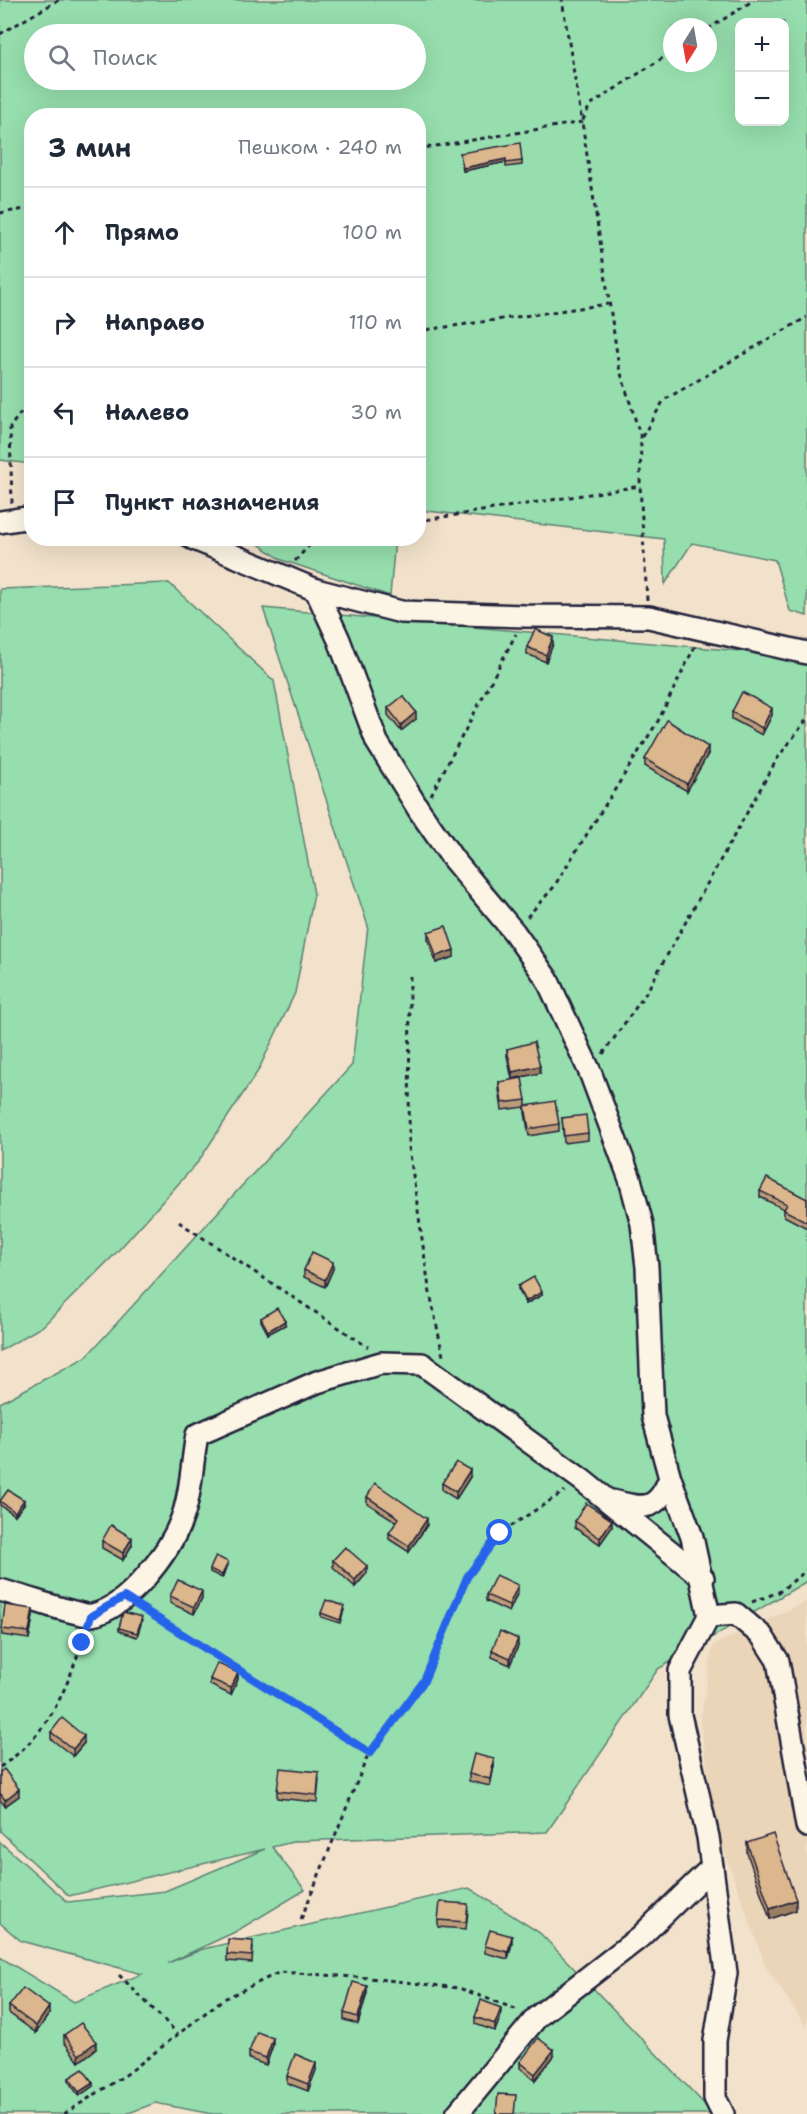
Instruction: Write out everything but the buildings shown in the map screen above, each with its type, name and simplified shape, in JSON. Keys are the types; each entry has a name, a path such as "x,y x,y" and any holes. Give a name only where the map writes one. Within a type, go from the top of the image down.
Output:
{"street":[{"path":"211,546 316,590 401,612 649,617 807,653"},
{"path":"316,590 339,640 377,742 419,810 453,859 514,932 547,979 590,1072 630,1179 642,1224 647,1267 653,1416 670,1478 692,1538 710,1616 680,1671 680,1715 708,1837 726,1973 715,2041 715,2098 723,2114"},
{"path":"0,1590 91,1616 124,1597 143,1579 167,1548 182,1519 197,1435 317,1383 381,1363 422,1364 582,1480 703,1578"},
{"path":"607,1500 635,1507 650,1505 662,1498 670,1478"},
{"path":"710,1616 736,1614 762,1636 778,1661 807,1826"},
{"path":"457,2114 537,2017 640,1937 712,1867"}],"path":[{"path":"0,34 59,0"},
{"path":"562,0 619,367 641,438 640,486 649,617"},
{"path":"717,23 754,0"},
{"path":"582,122 590,105 663,58"},
{"path":"426,148 582,122"},
{"path":"0,213 24,209"},
{"path":"426,330 608,303"},
{"path":"641,438 664,400 807,317"},
{"path":"15,520 10,427 24,409"},
{"path":"426,520 640,486"},
{"path":"281,575 308,546"},
{"path":"419,810 437,786 525,616"},
{"path":"514,932 553,888 640,751 658,721 703,630"},
{"path":"590,1072 646,993 777,759 807,719"},
{"path":"410,976 409,1147 429,1288 448,1383"},
{"path":"179,1222 392,1363"},
{"path":"301,1919 370,1753 424,1681 467,1577 500,1533 582,1480"},
{"path":"748,1604 779,1592 807,1570"},
{"path":"124,1597 370,1753"},
{"path":"0,1767 17,1756 51,1718 70,1680 91,1616"},
{"path":"64,2114 127,2074 222,2000 280,1972 369,1977 459,1988 537,2017"},
{"path":"119,1975 178,2034"}],"shaded area":[{"path":"807,1601 807,2028 766,1967 718,1835 700,1722 713,1645"}],"green space":[{"path":"0,0 807,0 807,616 790,611 775,560 692,543 665,584 664,539 426,511 426,108 24,108 24,463 0,460"},
{"path":"261,546 394,546 390,596 282,560"},
{"path":"169,583 274,681 314,894 295,993 258,1071 198,1162 116,1253 43,1326 0,1351 0,589"},
{"path":"263,608 807,657 807,1581 658,1669 547,1832 297,1841 272,1847 305,1890 235,1932 168,1963 203,1949 469,1888 540,1933 714,2114 212,2114 155,2103 126,2114 0,2114 0,1957 74,2002 142,1974 21,1941 0,1923 0,1842 68,1902 165,1891 265,1849 69,1896 0,1831 0,1403 86,1357 352,1065 368,926"}],"route":[{"path":"82,1643 91,1616 107,1609 124,1597 370,1753 424,1681 467,1577 500,1533"}]}
